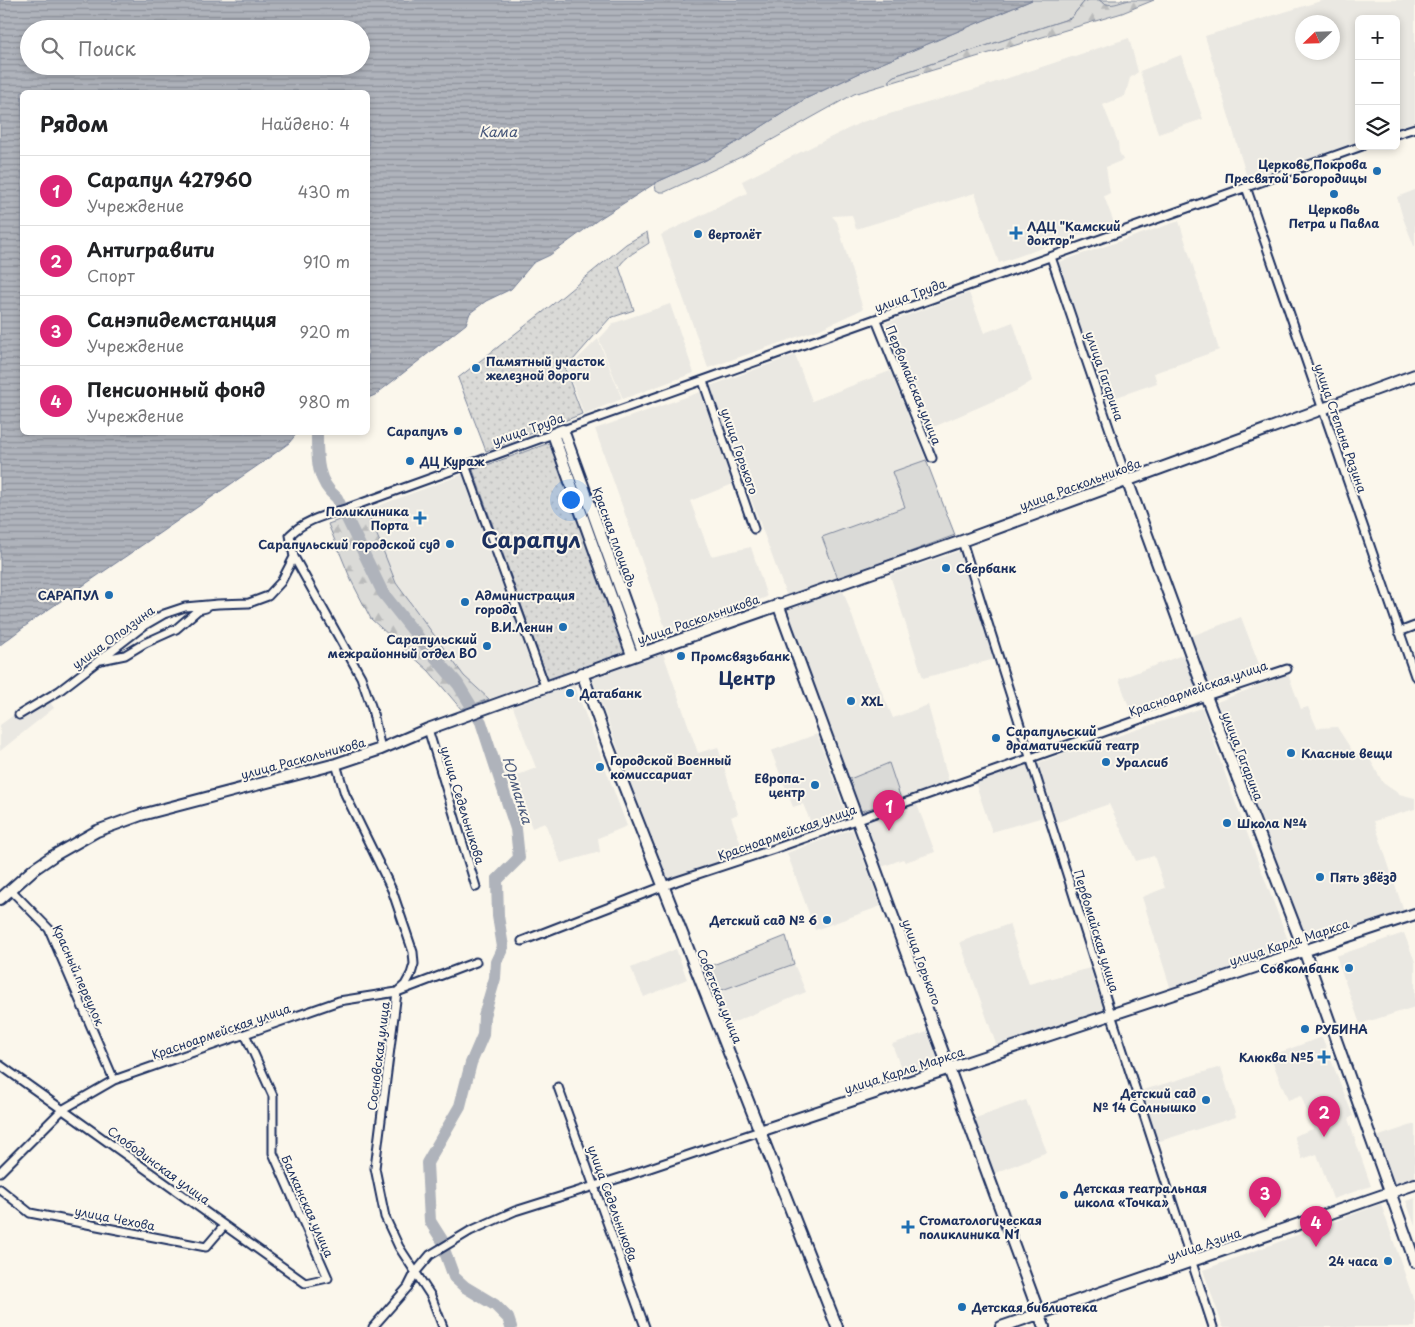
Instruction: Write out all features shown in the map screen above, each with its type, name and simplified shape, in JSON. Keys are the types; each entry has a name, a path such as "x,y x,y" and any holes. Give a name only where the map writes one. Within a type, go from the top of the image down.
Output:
{"main road":[{"name":"улица Раскольникова","path":"0,899 53,856 96,831 141,814 336,764 381,749 545,686 962,541 1415,375"},
{"name":"улица Труда","path":"553,434 563,430"},
{"name":"Красная площадь","path":"563,430 638,653"},
{"name":"Красная площадь","path":"553,434 638,653"},
{"name":"улица Гагарина","path":"1127,480 1206,696 1304,950 1415,1262"},
{"name":"улица Горького","path":"778,604 1044,1327"},
{"name":"Советская улица","path":"582,673 607,743 837,1327"},
{"name":"улица Карла Маркса","path":"760,1131 1415,914"},
{"name":"улица Азина","path":"1001,1327 1415,1184"}],"street":[{"path":"1400,133 1415,128"},
{"name":"улица Труда","path":"563,430 1355,148"},
{"name":"улица Степана Разина","path":"1246,187 1415,676"},
{"name":"улица Гагарина","path":"1051,258 1127,480"},
{"name":"Первомайская улица","path":"876,320 932,458"},
{"name":"улица Горького","path":"703,381 754,529"},
{"name":"улица Труда","path":"465,465 553,434"},
{"path":"381,749 372,709 361,677 294,557 290,535 300,525 320,516 348,508 465,465 545,686"},
{"name":"Первомайская улица","path":"962,541 1111,1014 1214,1327"},
{"name":"улица Оползина","path":"19,715 59,691 144,626 164,614 185,607 249,603 268,596 280,582 294,557"},
{"path":"97,661 125,655 176,628 198,610 218,604"},
{"path":"1399,632 1415,626"},
{"name":"Красноармейская улица","path":"522,940 664,886 1206,696 1287,670"},
{"name":"улица Седельникова","path":"432,728 476,887"},
{"name":"Сосновская улица","path":"336,764 345,794 392,890 414,952 414,964 411,974 405,985 397,992 375,1168 385,1216 399,1247 431,1296 443,1327"},
{"name":"Красный переулок","path":"10,889 49,929 114,1080"},
{"name":"Красноармейская улица","path":"0,1172 62,1110 114,1080 339,1001 397,992 476,962"},
{"name":"Балканская улица","path":"245,1034 273,1096 273,1153 328,1278 305,1283"},
{"name":"Слободинская улица","path":"0,1065 305,1283"},
{"name":"улица Седельникова","path":"558,1087 645,1327"},
{"name":"улица Карла Маркса","path":"373,1327 408,1287 415,1273 430,1255 470,1231 515,1211 760,1131"},
{"name":"улица Чехова","path":"0,1189 30,1213 206,1247 224,1226"}],"shaded area":[{"path":"1324,0 1415,0 1415,121 1400,127 1400,15 1355,15 1355,142 1248,181 1205,36"},
{"path":"1129,38 1138,72 1130,78 1125,96 1103,105 1123,160 1106,167 1110,193 1104,196 1114,223 999,263 975,193 856,229 852,215 832,216 837,222 863,309 820,329 708,368 661,235 747,193 742,181 862,122 978,88"},
{"path":"1181,55 1203,119 1158,134 1140,71"},
{"path":"1415,190 1415,246 1414,246 1397,197"},
{"path":"1179,221 1219,350 1154,373 1157,383 1105,401 1056,263"},
{"path":"969,293 984,333 1013,322 1032,381 1016,391 929,429 886,323"},
{"path":"670,304 694,373 623,399 599,339 614,323"},
{"path":"598,339 622,399 584,414 567,369"},
{"path":"795,355 812,401 890,371 926,460 892,472 905,507 823,537 838,579 787,597 710,386"},
{"path":"703,391 733,484 690,501 711,556 751,547 767,597 667,633 595,429"},
{"path":"464,474 537,682 489,699 464,676 396,583 367,510"},
{"path":"959,551 995,659 923,678 890,575"},
{"path":"842,588 867,657 893,718 928,705 949,782 901,799 888,764 845,781 810,677 784,608"},
{"path":"1241,617 1262,672 1208,691 1189,637"},
{"path":"663,653 698,753 718,747 738,814 731,817 745,855 667,882 592,678"},
{"path":"1185,654 1200,693 1132,716 1119,679"},
{"path":"1288,674 1301,709 1308,707 1317,728 1337,727 1353,752 1371,761 1383,783 1399,794 1415,798 1415,809 1374,821 1404,912 1307,944 1217,702"},
{"path":"574,684 627,826 598,838 600,852 561,863 545,823 532,828 513,777 536,768 513,707"},
{"path":"44,693 54,708 0,751 0,725"},
{"path":"1202,708 1230,788 1291,948 1171,990 1142,897 1165,888 1154,856 1136,861 1109,804 1055,823 1037,763"},
{"path":"817,734 847,817 814,830 803,804 793,807 771,751"},
{"path":"1027,765 1043,817 992,832 975,782"},
{"path":"916,802 935,852 905,862 903,859 879,868 863,823"},
{"path":"852,829 881,906 815,930 787,853"},
{"path":"1009,924 1029,984 1090,968 1104,1011 997,1047 960,942"},
{"path":"1404,933 1415,962 1415,1007 1360,1024 1336,956"},
{"path":"676,949 687,979 644,997 631,968"},
{"path":"794,964 806,992 725,1026 711,994"},
{"path":"927,1032 941,1068 905,1079 892,1044"},
{"path":"1322,1037 1353,1116 1348,1119 1371,1186 1333,1199 1317,1154 1302,1159 1294,1136 1313,1129 1301,1095 1288,1100 1270,1056"},
{"path":"1221,1067 1236,1117 1157,1142 1140,1091"},
{"path":"1026,1100 1047,1152 993,1174 973,1119"},
{"path":"1415,1124 1415,1179 1394,1186 1376,1137"},
{"path":"1415,1198 1415,1226 1406,1201"},
{"path":"1381,1204 1415,1304 1415,1327 1223,1327 1203,1270"}],"green space":[{"path":"1032,0 1089,0 1084,2 1071,18 894,76 890,79 890,83 854,94 743,156 665,192 656,190 655,185 657,182 706,160 805,99 866,70"},
{"path":"1099,0 1129,0 1114,5 1102,3"},
{"path":"1099,0 1103,3 1114,4 1130,0 1154,0 1122,13 890,83 890,79 894,76 1071,18 1084,2"},
{"path":"647,232 649,243 628,256 619,267 634,310 610,318 565,369 582,414 486,451 458,378 547,309 626,244"},
{"path":"552,442 627,652 548,680 473,470"},
{"path":"926,460 955,535 838,579 822,537 905,507 892,472"},
{"path":"367,510 396,583 464,676 489,699 461,709 429,671 371,619 351,580 328,524"},
{"path":"889,763 901,799 858,812 845,781"},
{"path":"786,936 794,964 711,994 703,969"}],"water":[{"name":"Кама","path":"0,0 1032,0 866,70 805,99 706,160 657,182 599,219 550,255 533,263 511,289 486,301 470,313 466,324 370,397 370,90 20,90 20,435 295,435 289,443 263,462 36,618 0,645"}],"waterway":[{"name":"Юрманка","path":"317,435 321,477 337,498 383,593 458,684 481,722 516,829 519,858 497,880 498,916 503,947 496,962 495,978 484,1016 483,1035 471,1063 460,1106 427,1163 430,1221 442,1240"},
{"name":"Юрманка","path":"445,1252 454,1277 465,1287 495,1305 508,1318 511,1327"}],"place":[{"name":"Церковь Покрова Пресвятой Богородицы","path":"1377,171"},
{"name":"Церковь Петра и Павла","path":"1334,194"},
{"name":"ЛДЦ \"Камский доктор\"","path":"1016,233"},
{"name":"вертолёт","path":"698,234"},
{"name":"Памятный участок железной дороги","path":"476,368"},
{"name":"Сарапулъ","path":"458,431"},
{"name":"ДЦ Кураж","path":"410,461"},
{"name":"Поликлиника Порта","path":"420,518"},
{"name":"Сарапульский городской суд","path":"450,544"},
{"name":"Сбербанк","path":"946,568"},
{"name":"САРАПУЛ","path":"109,595"},
{"name":"Администрация города","path":"465,602"},
{"name":"В.И.Ленин","path":"563,627"},
{"name":"Сарапульский межрайонный отдел ВО","path":"487,646"},
{"name":"Промсвязьбанк","path":"681,656"},
{"name":"Датабанк","path":"570,693"},
{"name":"XXL","path":"851,701"},
{"name":"Сарапульский драматический театр","path":"996,738"},
{"name":"Класные вещи","path":"1291,753"},
{"name":"Уралсиб","path":"1106,762"},
{"name":"Городской Военный комиссариат","path":"600,767"},
{"name":"Европа- центр","path":"815,785"},
{"name":"Школа №4","path":"1227,823"},
{"name":"Сарапул 427960","path":"889,831"},
{"name":"Пять звёзд","path":"1320,877"},
{"name":"Детский сад № 6","path":"827,920"},
{"name":"Совкомбанк","path":"1349,968"},
{"name":"РУБИНА","path":"1305,1029"},
{"name":"Клюква №5","path":"1324,1057"},
{"name":"Детский сад № 14 Солнышко","path":"1206,1100"},
{"name":"Антигравити","path":"1324,1137"},
{"name":"Детская театральная школа «Точка»","path":"1064,1195"},
{"name":"Санэпидемстанция","path":"1265,1218"},
{"name":"Стоматологическая поликлиника N1","path":"908,1227"},
{"name":"Пенсионный фонд","path":"1316,1247"},
{"name":"24 часа","path":"1388,1261"},
{"name":"Детская библиотека","path":"962,1307"}],"district":[{"name":"Сарапул","path":"531,538"},
{"name":"Центр","path":"747,677"}]}
